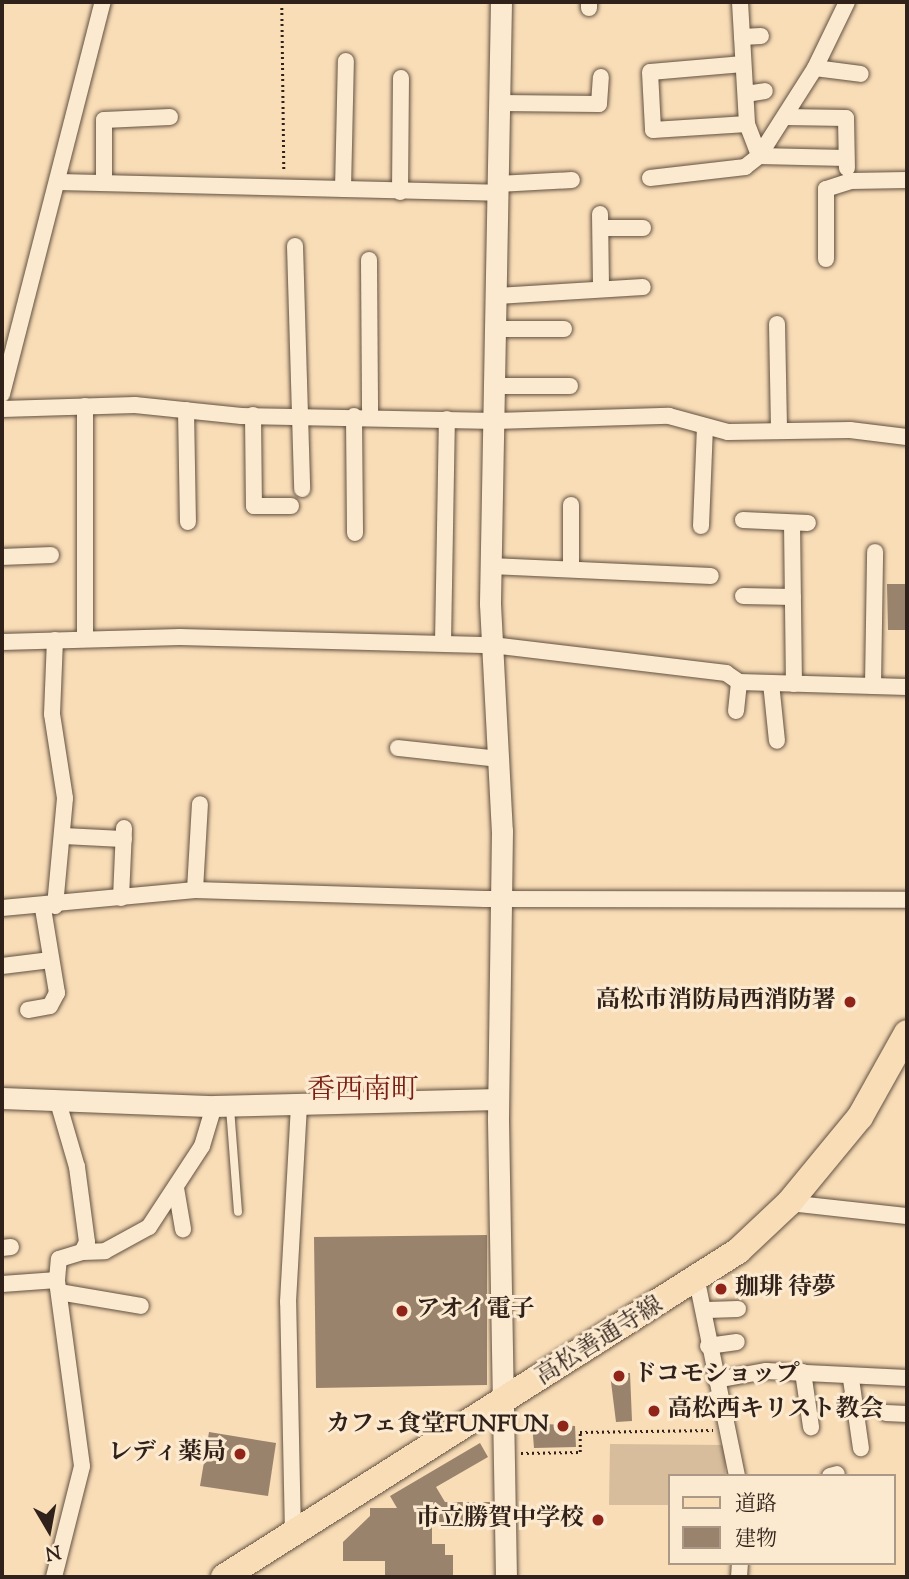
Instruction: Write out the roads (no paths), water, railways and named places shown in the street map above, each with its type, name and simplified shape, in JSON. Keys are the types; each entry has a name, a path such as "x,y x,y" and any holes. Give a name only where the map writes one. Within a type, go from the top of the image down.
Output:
{"main road":[{"name":"高松善通寺線","path":"224,1577 696,1281 789,1203 860,1117 907,1033"}],"street":[{"path":"2,394 59,182 103,2"},
{"path":"501,2 496,421 491,566 492,645 500,758 502,899 498,1100 508,1453 506,1577"},
{"path":"740,2 747,124 759,156"},
{"path":"650,178 745,167 759,156 815,68 847,2"},
{"path":"741,37 761,36"},
{"path":"343,189 346,61"},
{"path":"743,64 650,72 653,130 747,124"},
{"path":"815,68 861,74"},
{"path":"500,103 599,104 601,77"},
{"path":"400,192 401,78"},
{"path":"746,94 765,91"},
{"path":"104,182 104,120 170,117"},
{"path":"785,117 846,118 849,181"},
{"path":"759,156 846,158"},
{"path":"59,182 284,186 400,192 497,188 572,180"},
{"path":"826,259 826,189 849,181 907,180"},
{"path":"601,289 601,221 643,228"},
{"path":"295,246 302,489"},
{"path":"355,533 369,260"},
{"path":"497,296 643,287"},
{"path":"777,324 779,431"},
{"path":"497,329 564,329"},
{"path":"496,386 570,386"},
{"path":"2,409 85,406 253,415 496,421 669,416 705,427 907,437"},
{"path":"85,406 85,639"},
{"path":"186,410 188,522"},
{"path":"253,415 254,506 291,506"},
{"path":"443,643 446,419"},
{"path":"701,526 705,427"},
{"path":"571,505 571,569"},
{"path":"743,520 800,523 787,646 794,684"},
{"path":"873,686 875,552"},
{"path":"2,557 51,555"},
{"path":"491,566 711,576"},
{"path":"743,596 793,597"},
{"path":"2,642 85,639 492,645 726,673 739,682 907,687"},
{"path":"28,1010 55,1002 49,907 62,836 65,798 52,714 55,640"},
{"path":"736,711 739,682"},
{"path":"771,683 777,741"},
{"path":"398,747 500,758"},
{"path":"195,890 200,804"},
{"path":"62,836 124,834 121,898"},
{"path":"2,908 49,907 195,890 502,899 907,900"},
{"path":"2,966 51,960"},
{"path":"2,1098 222,1106 498,1100"},
{"path":"58,1102 77,1167 87,1242 82,1251"},
{"path":"293,1534 288,1302 299,1104"},
{"path":"54,1577 82,1466 58,1286 60,1259 82,1251 129,1241 149,1227 202,1146 222,1106"},
{"path":"176,1188 183,1229"},
{"path":"789,1203 907,1216"},
{"path":"696,1281 707,1310 708,1346 730,1430 737,1474"},
{"path":"2,1284 58,1286 141,1306"},
{"path":"707,1310 738,1309"},
{"path":"708,1346 737,1342"},
{"path":"716,1380 803,1372 851,1379 907,1378"},
{"path":"803,1372 811,1427"},
{"path":"851,1379 861,1448"},
{"path":"886,1413 907,1414"}],"lane":[{"path":"222,1106 238,1212"}],"place":[{"name":"高松市消防局西消防署","path":"850,1002"},
{"name":"珈琲 待夢","path":"721,1289"},
{"name":"アオイ電子","path":"402,1311"},
{"name":"ドコモショップ","path":"619,1376"},
{"name":"高松西キリスト教会","path":"654,1411"},
{"name":"カフェ食堂FUNFUN","path":"563,1426"},
{"name":"レディ薬局","path":"240,1454"},
{"name":"市立勝賀中学校","path":"598,1520"}],"district":[{"name":"香西南町","path":"363,1091"}]}
